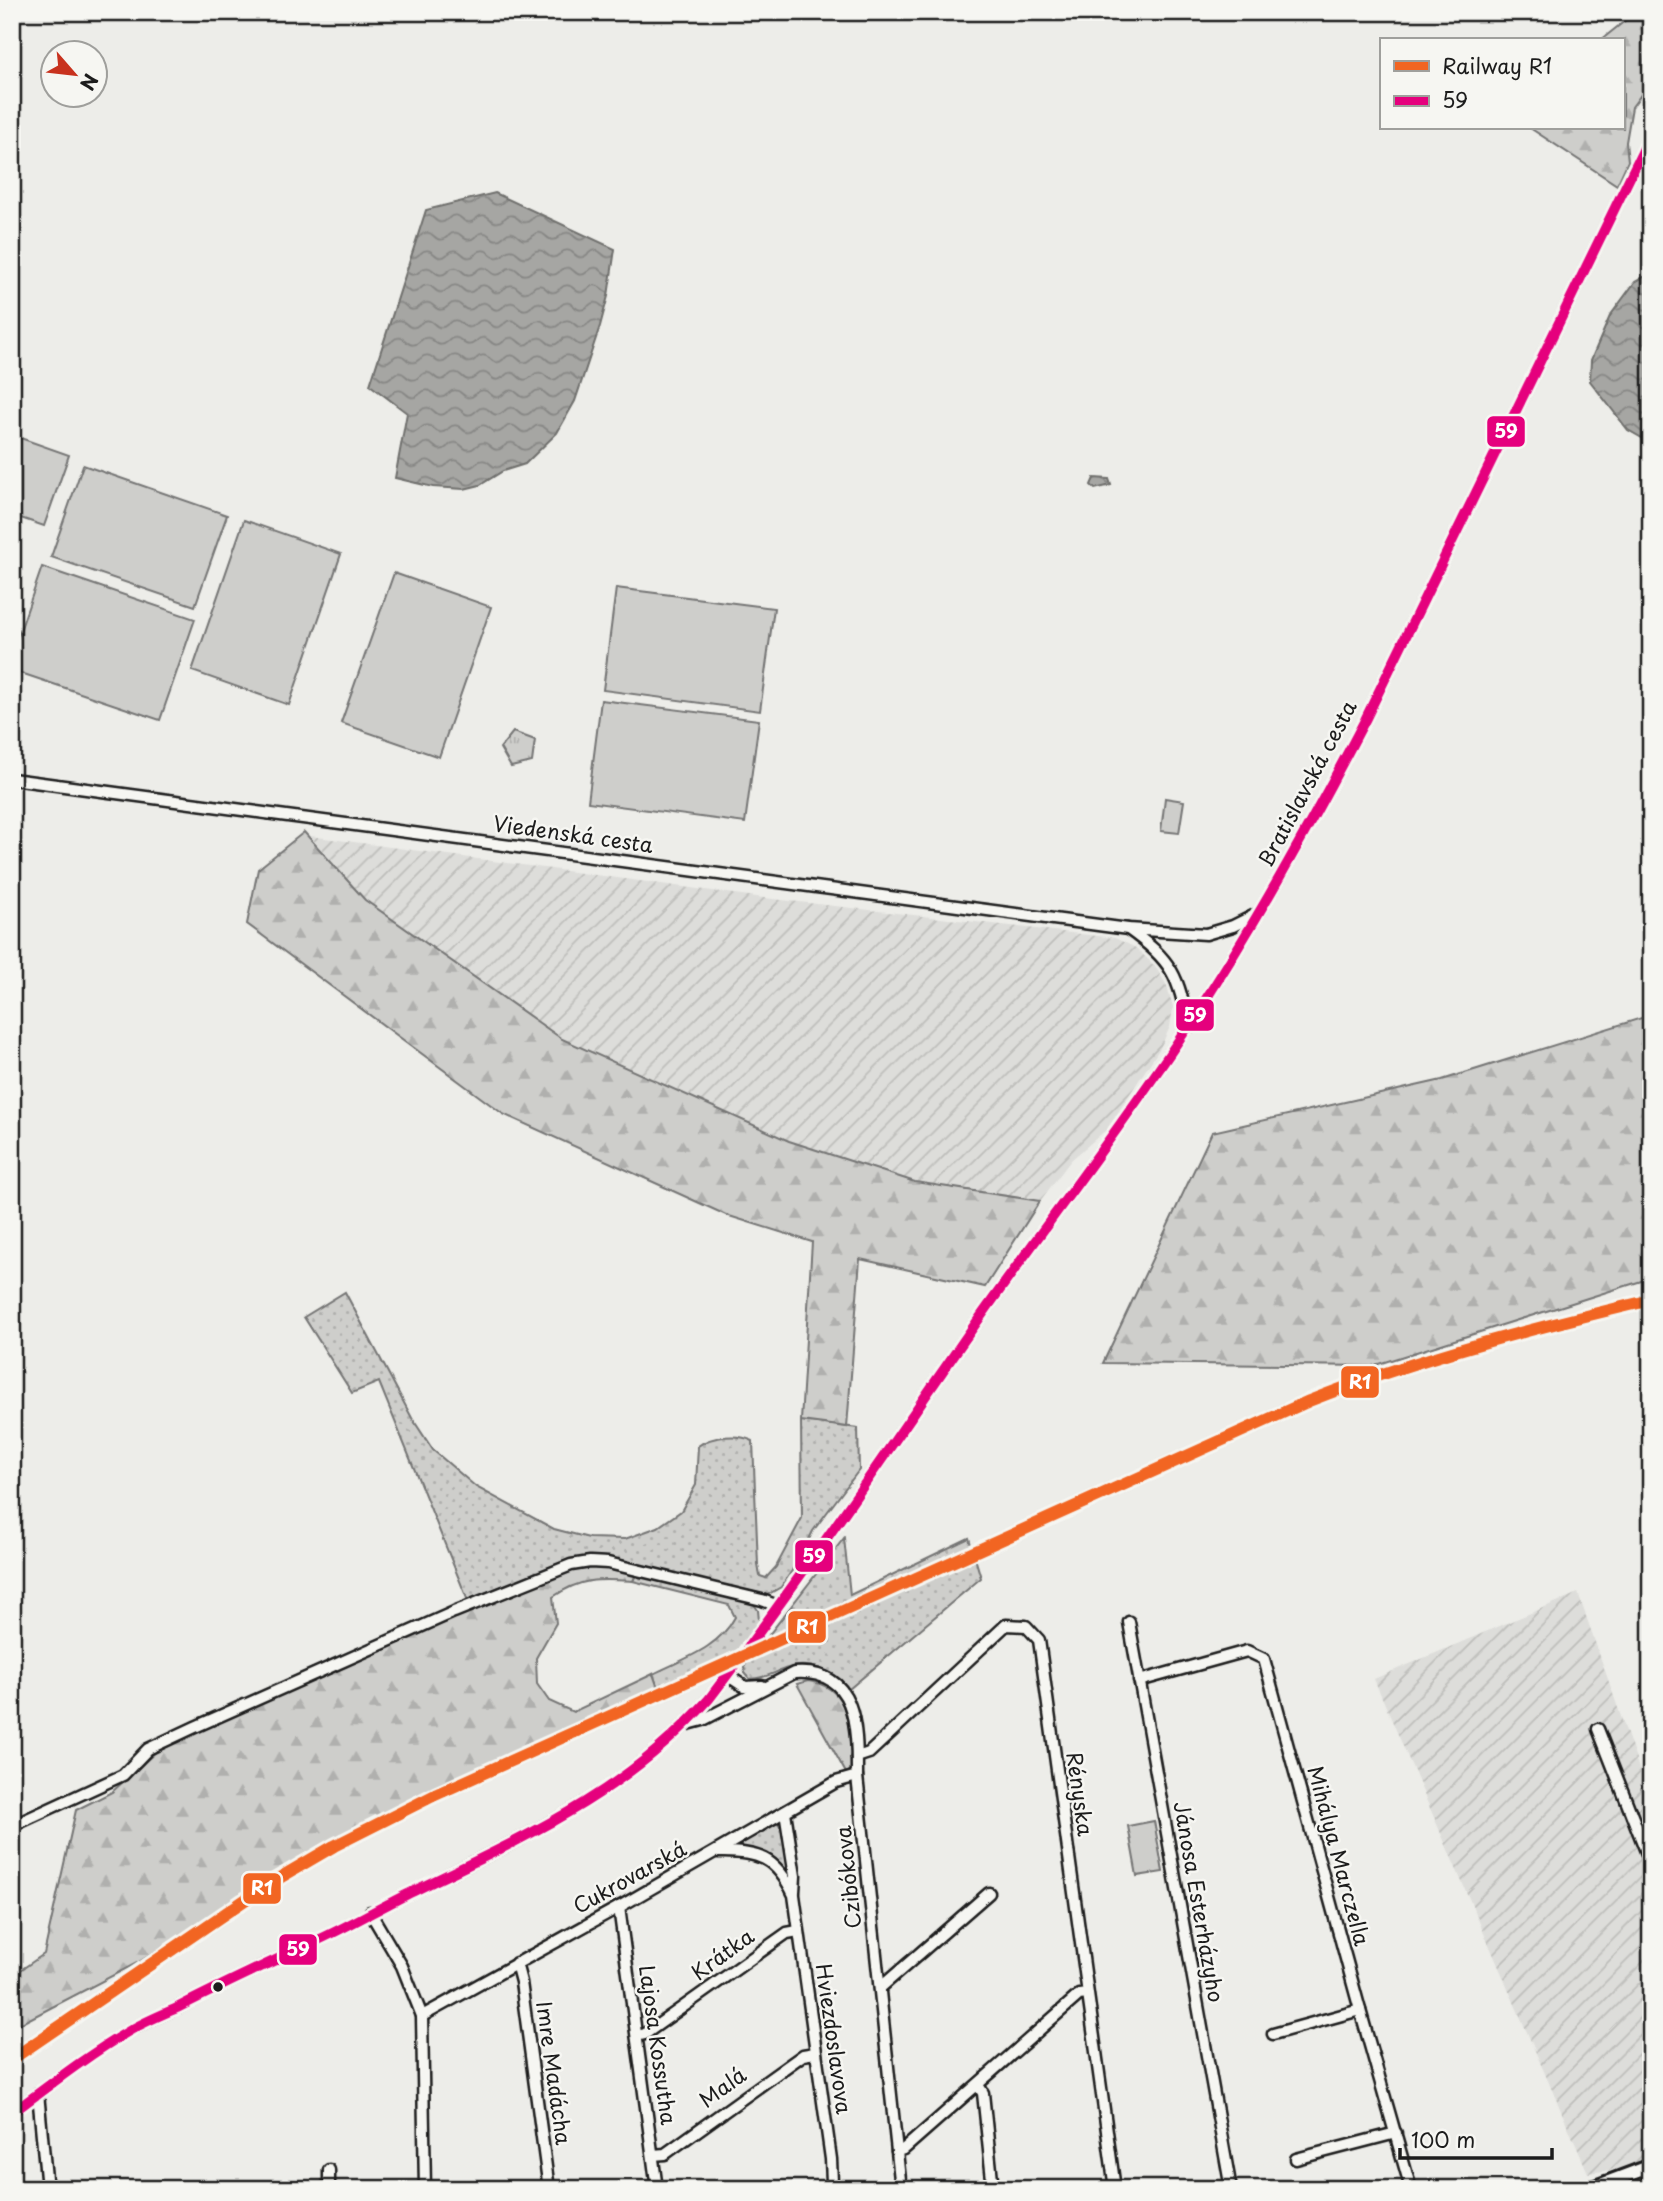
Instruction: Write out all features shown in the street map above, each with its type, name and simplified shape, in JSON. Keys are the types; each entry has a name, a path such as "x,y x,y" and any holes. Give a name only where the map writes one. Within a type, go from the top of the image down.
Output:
{"main road":[{"path":"1590,2189 1650,2171"}],"street":[{"name":"Bratislavská cesta","path":"12,2113 79,2062 132,2029 223,1983 320,1940 370,1912 552,1824 619,1781 687,1724 778,1606 1188,1028 1259,913 1326,796 1365,720 1651,134"},
{"name":"Viedenská cesta","path":"12,779 1128,929 1206,934 1233,926 1259,913"},
{"name":"Viedenská cesta","path":"1128,929 1155,949 1172,970 1179,985 1188,1028"},
{"path":"12,1826 123,1775 148,1749 195,1727 454,1612 571,1565 608,1563 778,1606"},
{"name":"Jánosa Esterházyho","path":"1129,1622 1231,2189"},
{"name":"Rényska","path":"857,1757 869,1753 1006,1625 1026,1626 1039,1640 1115,2189"},
{"name":"Mihálya Marczella","path":"1139,1681 1247,1651 1264,1659 1411,2189"},
{"name":"Czibókova","path":"687,1724 703,1720 784,1676 805,1672 828,1676 839,1684 848,1696 857,1757 901,2189"},
{"path":"727,1675 745,1687 765,1686"},
{"path":"1598,1729 1651,1864"},
{"name":"Cukrovarská","path":"422,2016 836,1782 858,1776"},
{"name":"Hviezdoslavova","path":"785,1812 795,1876 798,1931 831,2159 830,2189"},
{"name":"Hviezdoslavova","path":"714,1852 734,1851 762,1858 779,1869 794,1895"},
{"path":"880,1988 989,1893"},
{"name":"Lajosa Kossutha","path":"619,1907 657,2189"},
{"path":"370,1912 402,1966 422,2016 425,2189"},
{"name":"Krátka","path":"637,2036 645,2034 787,1933 798,1931"},
{"name":"Imre Madácha","path":"516,1963 521,1982 549,2189"},
{"path":"897,2151 904,2149 1079,1995 1087,1994"},
{"path":"1273,2035 1360,2010"},
{"name":"Malá","path":"653,2155 664,2154 803,2054 815,2053"},
{"path":"978,2085 982,2093 993,2189"},
{"path":"38,2093 47,2189"},
{"path":"1296,2159 1396,2133"},
{"path":"329,2189 330,2170"}],"shaded area":[{"path":"310,836 764,898 1115,938 1136,948 1155,966 1167,986 1173,1007 1170,1027 1160,1048 1107,1129 1071,1160 1040,1201 915,1182 789,1141 562,1039 365,900"},
{"path":"1578,1593 1651,1803 1651,2165 1588,2173 1374,1679"}],"green space":[{"path":"1636,12 1651,12 1651,81 1632,107 1626,142 1628,161 1617,185 1533,130 1624,130 1624,38 1604,38"},
{"path":"12,435 69,455 44,526 12,515"},
{"path":"83,465 227,515 195,606 51,557"},
{"path":"244,520 341,554 289,705 192,671"},
{"path":"42,567 195,619 160,720 12,670 12,654"},
{"path":"394,573 491,607 439,757 341,723"},
{"path":"616,588 774,608 760,711 603,690"},
{"path":"601,700 759,720 745,823 588,802"},
{"path":"513,732 535,740 532,762 511,767 500,748"},
{"path":"1165,798 1184,801 1179,833 1161,831"},
{"path":"304,832 365,900 562,1039 789,1141 915,1182 1040,1201 985,1287 860,1259 847,1427 801,1421 812,1242 726,1215 503,1114 247,924 258,869"},
{"path":"1651,1015 1651,1278 1372,1366 1103,1363 1212,1132 1442,1080"},
{"path":"345,1292 412,1418 433,1450 476,1487 554,1529 589,1538 625,1539 658,1527 681,1511 696,1485 698,1446 710,1440 740,1437 753,1441 758,1565 760,1576 766,1578 776,1567 802,1518 801,1421 858,1428 859,1470 813,1531 799,1560 781,1587 767,1595 612,1559 590,1557 565,1561 468,1601 379,1382 352,1393 304,1317"},
{"path":"844,1538 850,1595 969,1538 981,1578 849,1689 829,1673 805,1666 750,1679 744,1667"},
{"path":"581,1568 608,1568 636,1574 633,1581 601,1580 582,1583 553,1597 556,1623 536,1658 537,1684 549,1701 573,1712 653,1674 659,1691 567,1730 340,1837 137,1963 12,2028 12,1976 44,1954 76,1810 112,1792 170,1739 554,1575"},
{"path":"636,1574 752,1602 758,1610 759,1621 734,1656 659,1691 653,1674 710,1645 720,1637 735,1617 729,1605 633,1581"},
{"path":"808,1681 823,1685 841,1701 848,1725 852,1766 846,1773 797,1684"},
{"path":"1154,1821 1163,1872 1137,1876 1128,1826"},
{"path":"776,1822 785,1832 790,1874 765,1856 727,1847"}],"water":[{"path":"495,193 615,249 608,296 575,401 557,433 525,464 503,471 480,485 464,489 433,487 395,478 407,413 370,385 426,210"},
{"path":"1651,273 1649,442 1628,430 1590,381 1591,360 1610,316 1635,282"},
{"path":"1094,478 1109,479 1111,485 1095,489 1091,485"}],"rail line":[{"name":"R1","path":"12,2059 264,1887 334,1846 435,1795 1309,1401 1478,1344 1651,1300"}],"transit line":[{"name":"59","path":"12,2113 84,2060 135,2028 341,1929 572,1810 643,1761 677,1732 709,1699 805,1568 988,1306 1132,1109 1258,915 1365,720 1651,134"}]}
